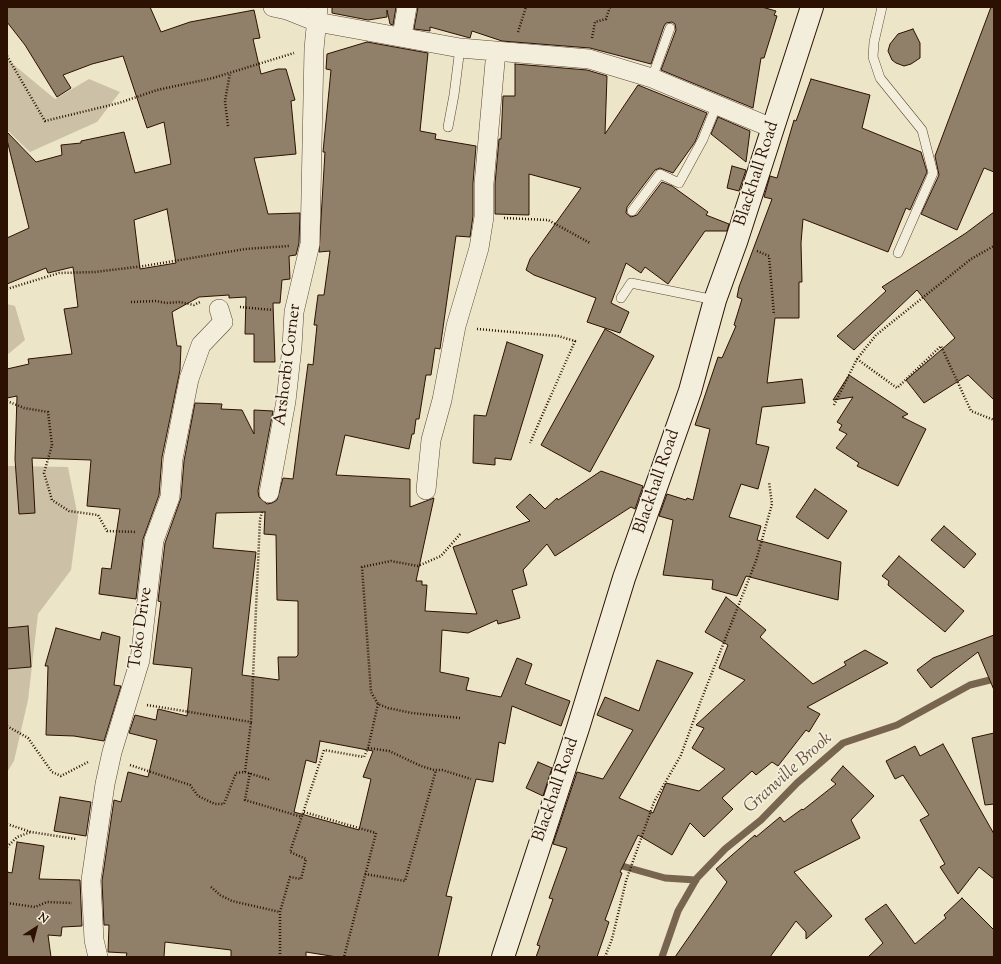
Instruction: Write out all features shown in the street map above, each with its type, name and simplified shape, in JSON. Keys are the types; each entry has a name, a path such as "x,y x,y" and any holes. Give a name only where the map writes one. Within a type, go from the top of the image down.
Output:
{"main road":[{"name":"Blackhall Road","path":"503,957 578,728 624,578 690,391 715,300 736,242 812,7"}],"street":[{"path":"273,7 317,15 402,36 460,48 589,59 652,78 772,128"},
{"path":"402,36 407,7"},
{"name":"Arshorbi Corner","path":"269,493 286,401 294,312 310,244 314,49 317,15"},
{"path":"426,490 431,440 442,400 456,326 479,248 484,217 484,184 504,52"},
{"name":"Toko Drive","path":"98,957 94,940 91,880 110,760 140,660 154,540 170,497 173,459 185,396 201,346 223,322 219,309"}],"lane":[{"path":"882,7 874,42 873,57 880,78 922,130 933,173 898,253"},
{"path":"652,78 670,28"},
{"path":"448,127 460,48"},
{"path":"632,211 660,174 679,183 703,139 717,104"},
{"path":"621,298 631,282 715,300"}],"path":[{"path":"504,52 526,7"},
{"path":"589,59 595,22 606,19 610,7"},
{"path":"7,56 44,121 119,103 157,90 214,78 230,72 314,49"},
{"path":"228,126 226,101 230,72"},
{"path":"484,217 548,220 590,243"},
{"path":"736,242 769,256 774,315"},
{"path":"7,289 59,273 95,272 144,266 245,249 310,244"},
{"path":"834,404 858,359 876,335 971,259 994,246"},
{"path":"456,326 494,332 524,332 558,336 575,341 530,443"},
{"path":"858,359 897,388 941,346 971,411 994,420"},
{"path":"7,401 24,408 48,412 52,445 44,473 52,500 69,511 98,515 108,531 142,532"},
{"path":"605,957 612,939 626,881 654,802 681,755 756,561 772,504 769,482"},
{"path":"245,772 251,722 260,519 269,493"},
{"path":"460,533 441,556 418,566 391,561 362,567 371,692 378,704 388,708 412,713 426,713 460,718"},
{"path":"127,702 251,722"},
{"path":"280,957 280,912 290,877 302,879 306,859 290,852 324,750 364,757 368,748 378,704"},
{"path":"7,726 28,738 52,772 61,776 92,759 110,760 149,770 190,785 198,796 215,804 224,804 236,773 245,772 271,780"},
{"path":"368,748 389,751 421,766 442,770 471,780"},
{"path":"365,874 404,881 436,770"},
{"path":"250,773 244,800 302,817"},
{"path":"304,812 376,832 344,957"},
{"path":"7,824 31,832 73,839 97,839"},
{"path":"7,847 17,837 31,832"},
{"path":"211,887 220,895 232,901 280,912"},
{"path":"7,903 35,907 47,902 93,903"}],"shaded area":[{"path":"8,60 55,99 89,79 120,92 97,122 30,152 7,130"},
{"path":"7,304 15,306 25,340 7,355"},
{"path":"7,466 68,467 78,517 71,570 38,614 28,700 14,761 7,772"}],"building":[{"path":"7,7 150,7 161,32 190,22 254,10 260,38 253,39 261,74 278,69 286,69 295,100 291,101 296,154 254,158 268,214 300,213 299,243 296,255 289,256 290,279 282,280 280,303 273,303 275,362 254,362 254,334 245,334 246,297 229,298 229,295 199,297 172,312 177,346 181,346 180,370 162,457 159,495 143,539 136,599 99,594 102,568 111,569 120,509 87,506 91,460 32,458 35,513 19,514 15,459 17,396 7,398 7,369 29,364 28,359 72,354 64,309 78,307 73,267 48,273 46,268 7,284 7,238 29,228 7,140 7,132 36,162 62,155 61,145 81,143 81,141 124,132 135,173 171,164 164,122 147,128 123,56 92,64 63,75 71,88 57,97 25,45 7,22","holes":["167,209 176,263 140,269 134,220"]},
{"path":"332,7 396,7 393,25 390,24 387,10 387,17 368,20 332,13"},
{"path":"418,7 762,7 776,11 774,15 777,16 764,58 761,58 753,108 661,70 676,30 675,24 672,22 666,23 664,26 651,64 590,48 502,41 472,31 470,38 430,27 430,31 414,29"},
{"path":"991,7 994,7 994,172 984,168 957,230 921,214 939,175 935,156"},
{"path":"913,29 920,43 920,58 911,64 904,66 892,60 888,51 890,44 898,34"},
{"path":"367,42 428,53 420,131 436,134 435,139 476,146 473,183 473,216 470,237 456,236 440,349 435,348 431,375 426,375 419,419 416,419 414,434 412,434 409,449 345,435 336,475 410,479 410,507 434,498 416,581 422,581 422,585 427,585 425,611 477,614 453,547 530,521 516,507 530,494 545,509 557,498 558,500 601,471 643,486 635,509 631,507 555,556 547,544 523,570 527,585 512,590 520,618 498,624 497,620 468,633 442,630 440,672 469,678 466,690 501,697 517,658 532,664 525,684 570,701 561,726 512,706 505,744 499,742 493,782 476,779 446,896 452,897 438,957 337,957 306,952 306,957 231,957 231,950 165,942 164,957 126,957 127,953 108,952 109,925 104,925 102,881 114,800 121,802 128,772 148,777 157,740 129,733 135,715 156,720 158,709 187,716 192,668 153,664 161,602 158,601 165,543 181,498 184,461 195,403 222,404 221,409 242,410 254,434 254,410 273,411 258,491 259,497 267,504 272,503 277,500 283,478 293,479 308,364 313,365 317,325 314,325 318,295 324,295 330,251 319,252 325,152 323,152 331,70 326,69 327,54","holes":["265,512 264,534 276,535 277,600 298,601 298,655 296,657 278,657 279,680 242,675 256,552 213,548 216,513","320,741 373,751 363,777 371,779 359,830 294,812 306,760 316,763"]},
{"path":"515,64 587,70 607,76 605,134 638,85 707,113 695,142 673,173 660,168 655,170 627,207 626,213 631,217 637,215 662,182 672,186 708,212 706,215 729,224 727,231 705,231 668,284 645,267 641,273 626,263 611,303 629,312 620,333 587,322 596,298 534,275 526,270 530,259 581,188 529,174 529,215 495,214 495,184 499,139 501,139 503,96 515,96"},
{"path":"811,79 870,95 862,128 921,152 927,172 910,210 906,208 888,252 803,219 801,243 802,282 799,282 799,318 775,318 767,383 802,379 805,403 762,407 756,444 769,447 758,489 741,484 729,517 761,526 757,540 841,562 838,600 746,576 737,596 712,589 713,580 663,575 673,520 659,516 667,494 686,500 687,498 693,500 710,429 695,425 718,357 722,358 736,326 734,325 742,299 737,297 739,287 772,199 764,197 770,176 777,178 794,120 796,121"},
{"path":"718,117 750,131 746,162 711,134"},
{"path":"732,166 746,170 739,191 727,188"},
{"path":"994,212 994,400 968,375 924,403 906,380 955,338 917,290 854,350 837,336 886,291 882,287 966,233"},
{"path":"605,329 654,356 590,472 541,445"},
{"path":"507,342 543,355 511,460 495,458 495,465 473,463 474,415 486,416"},
{"path":"849,375 908,414 902,417 926,429 898,486 857,466 859,463 836,448 847,434 839,430 842,425 837,422 853,397 833,400"},
{"path":"815,489 847,511 828,539 796,517"},
{"path":"944,526 976,554 964,568 931,540"},
{"path":"899,556 964,611 945,632 888,585 889,581 882,576"},
{"path":"726,597 766,630 760,637 813,684 846,665 844,662 865,650 888,663 807,707 820,714 809,732 806,730 778,766 772,762 756,775 752,771 722,798 733,809 704,837 690,823 672,855 638,835 620,872 622,873 605,920 609,922 597,957 536,957 540,946 537,945 553,899 549,898 567,848 553,844 577,772 603,779 633,730 597,715 605,697 639,711 657,660 693,673 619,798 653,813 666,783 699,791 725,769 692,748 704,728 696,725 745,680 719,668 728,645 705,632"},
{"path":"28,626 31,667 7,669 7,628"},
{"path":"56,628 100,640 102,632 120,637 114,685 121,686 104,741 74,736 46,735 48,666 45,666"},
{"path":"994,635 994,690 978,652 931,688 917,670 933,658"},
{"path":"994,733 994,804 985,805 972,738"},
{"path":"943,744 994,834 994,879 979,867 958,894 940,867 945,864 920,820 929,815 903,775 895,779 886,761 915,746 920,756"},
{"path":"538,762 552,768 543,796 526,788"},
{"path":"843,766 874,796 851,820 860,838 794,872 832,916 806,939 806,932 796,921 770,957 675,957 727,882 716,869 755,835 756,837 780,817 784,822 802,809 803,810 836,784 831,780"},
{"path":"60,797 91,802 86,836 54,831"},
{"path":"17,842 44,846 39,879 80,880 82,926 62,927 61,936 48,935 51,957 7,957 7,872 12,873"},
{"path":"962,898 994,930 994,957 868,957 883,943 865,919 886,904 915,944 946,918 944,915"}],"waterway":[{"name":"Granville Brook","path":"662,957 678,911 697,878 725,849 761,820 797,783 843,743 897,725 970,685 994,679"},
{"path":"615,864 665,878 696,880"}]}
